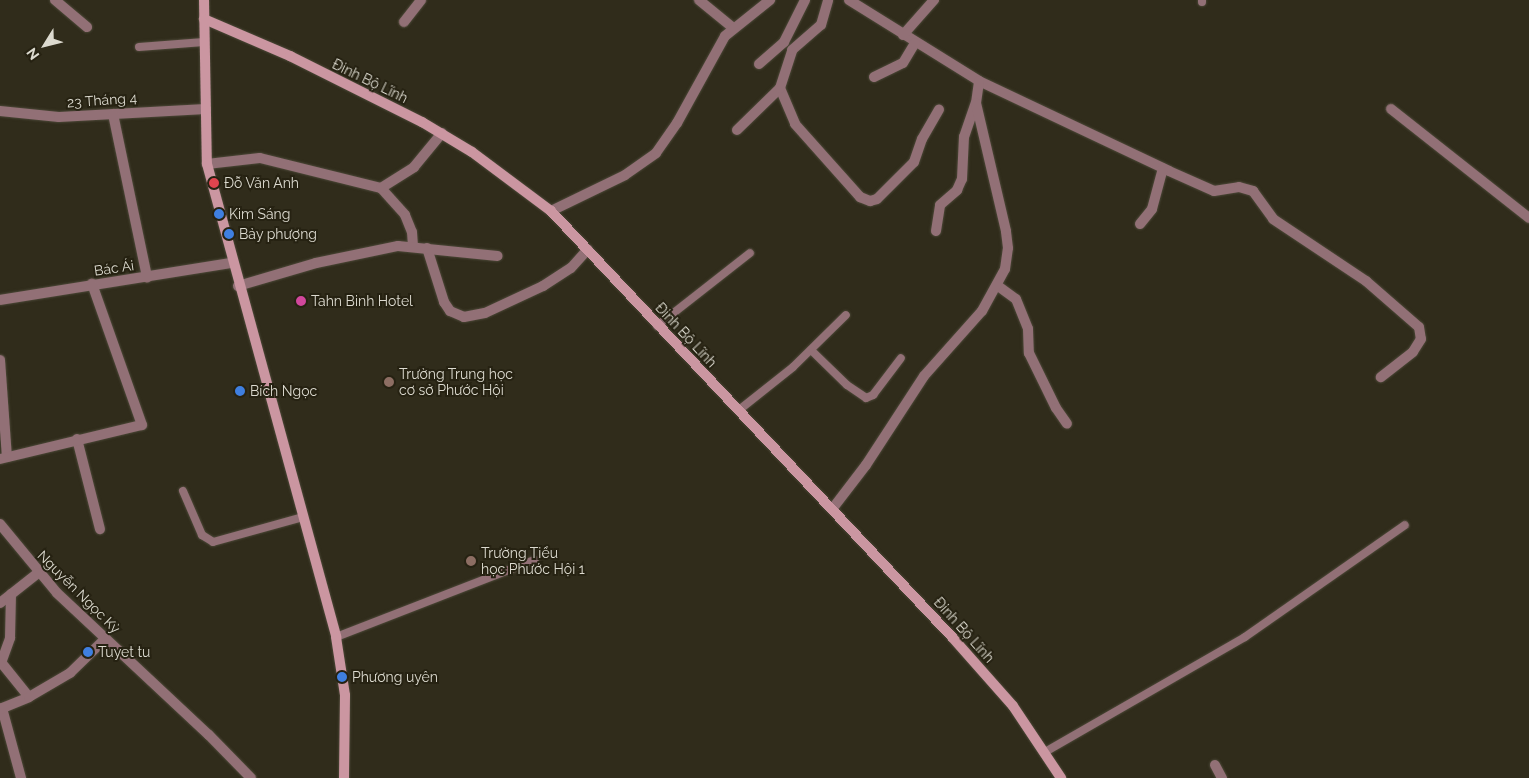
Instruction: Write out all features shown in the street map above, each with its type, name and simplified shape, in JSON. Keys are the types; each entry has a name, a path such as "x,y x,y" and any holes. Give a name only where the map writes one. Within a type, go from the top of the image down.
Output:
{"street":[{"path":"55,0 87,27"},
{"path":"204,0 207,164 238,286 336,637 344,695 344,778"},
{"path":"404,22 421,0"},
{"path":"699,0 732,27"},
{"path":"551,211 625,175 656,153 673,130 732,27 770,0"},
{"path":"758,64 784,42 805,0"},
{"path":"737,130 780,88 792,50 821,26 828,0"},
{"path":"849,0 915,43 979,81 1163,168 1214,191 1239,187 1253,191 1273,219 1366,281 1413,320 1421,333 1418,346 1381,377"},
{"path":"903,35 934,0"},
{"name":"Đinh Bộ Lĩnh","path":"204,19 290,56 442,133 551,211 658,326 833,508 995,684 1062,778"},
{"path":"874,77 903,63 915,43"},
{"path":"936,231 940,205 960,186 966,130 976,103 979,81"},
{"path":"780,88 795,124 860,197 870,201 877,199 914,162 922,139 939,110"},
{"path":"833,508 866,465 924,376 982,312 998,286 1008,248 976,103"},
{"path":"1391,108 1529,218"},
{"name":"23 Tháng 4","path":"0,111 38,117 206,109"},
{"path":"113,114 146,277"},
{"path":"381,188 414,167 442,133"},
{"path":"207,164 260,158 381,188 405,215 412,232 413,247"},
{"path":"1140,224 1152,209 1163,168"},
{"path":"238,286 361,253 413,247 498,256"},
{"path":"426,248 444,302 450,311 464,317 485,313 543,286 571,268 588,250"},
{"name":"Bác Ái","path":"0,300 232,262"},
{"path":"0,360 3,458 142,425 92,284"},
{"path":"998,286 1016,299 1028,329 1029,353 1056,408 1067,424"},
{"path":"77,439 100,529"},
{"name":"Nguyễn Ngọc Kỳ","path":"0,524 38,573 105,639 209,735 251,778"},
{"path":"0,603 38,573"},
{"path":"11,594 10,638 1,662 29,697"},
{"path":"20,778 1,708 29,697 70,673 105,639"},
{"path":"1215,765 1222,778"}],"lane":[{"path":"139,47 204,42"},
{"path":"658,326 750,253"},
{"path":"739,410 811,350 846,315"},
{"path":"811,350 847,385 866,398 873,395 901,358"},
{"path":"183,491 202,535 213,542 303,517"},
{"path":"1045,752 1245,637 1405,525"},
{"path":"336,637 535,560"}],"place":[{"name":"Đỗ Văn Anh","path":"214,183"},
{"name":"Kim Sáng","path":"219,214"},
{"name":"Bảy phượng","path":"229,234"},
{"name":"Tahn Binh Hotel","path":"301,301"},
{"name":"Trường Trung học cơ sở Phước Hội","path":"389,382"},
{"name":"Bích Ngọc","path":"240,391"},
{"name":"Trường Tiểu học Phước Hội 1","path":"471,561"},
{"name":"Tuyet tu","path":"88,652"},
{"name":"Phương uyên","path":"342,677"}]}
